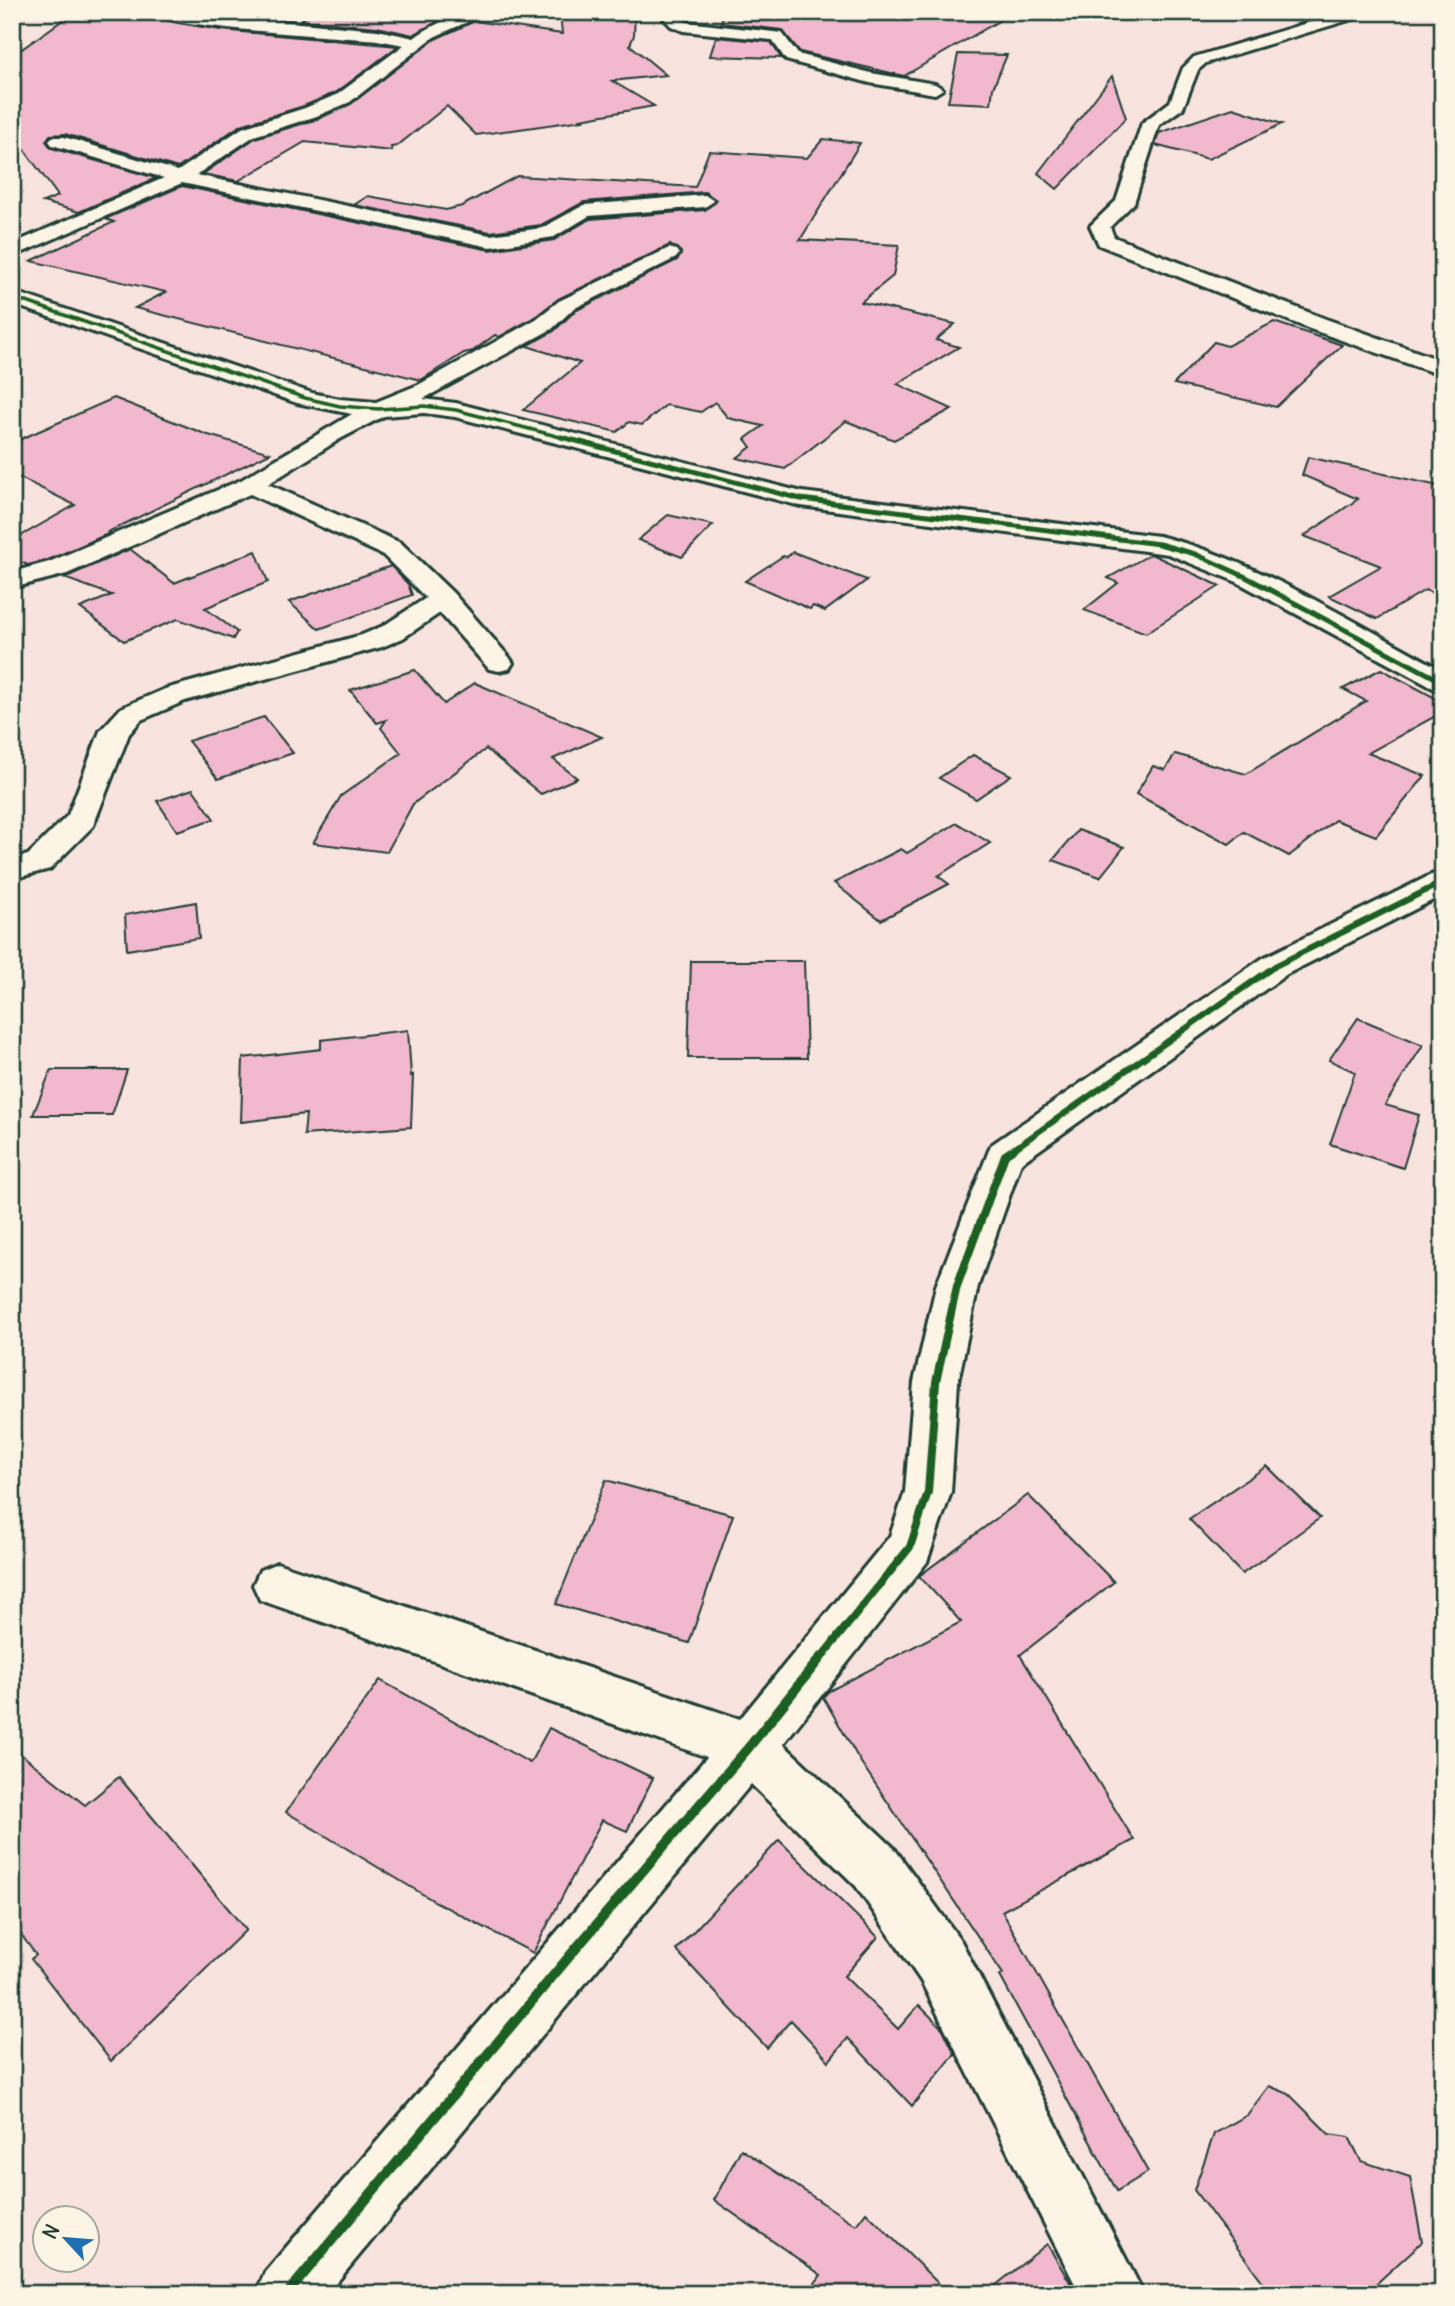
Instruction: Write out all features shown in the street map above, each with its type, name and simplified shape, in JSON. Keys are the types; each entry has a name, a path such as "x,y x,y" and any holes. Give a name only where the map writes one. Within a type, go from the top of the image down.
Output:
{"street":[{"path":"157,12 200,20 377,35 416,43"},
{"path":"12,251 113,209 180,177 248,132 312,112 344,98 416,43 457,21 482,12"},
{"path":"664,12 683,26 777,36 792,57 870,78 935,89"},
{"path":"1361,12 1200,60 1191,68 1177,104 1151,123 1125,203 1100,226 1106,241 1318,324 1443,369"},
{"path":"58,141 180,177 490,241 547,233 584,211 705,201"},
{"path":"12,580 58,568 250,485 332,434 379,409 426,390 544,324 566,305 669,254"},
{"path":"12,298 305,398 340,406 379,409 424,406 456,410 812,500 1146,542 1185,550 1211,558 1443,682"},
{"path":"250,485 392,549 443,599 499,663"},
{"path":"12,869 39,862 82,819 115,731 131,714 175,695 372,641 393,632 443,599"},
{"path":"287,2294 572,1952 750,1747 910,1547 928,1492 936,1382 957,1286 1005,1155 1275,966 1443,881"},
{"path":"277,1585 750,1747 875,1867 941,1961 1113,2294"}],"building":[{"path":"74,12 124,12 220,30 398,46 337,92 304,106 241,125 178,168 65,134 50,135 46,141 51,148 156,178 79,212 43,202 58,196 12,133 12,56"},
{"path":"315,12 384,16 392,12 415,12 447,17 413,35 377,27 300,20"},
{"path":"560,12 635,12 634,35 630,45 666,75 612,81 654,106 581,119 583,120 476,135 447,106 397,146 391,147 392,151 305,142 238,181 203,174 255,138 318,119 351,104 435,39 475,21 562,34"},
{"path":"724,12 1014,12 904,76 800,52 782,30 721,23"},
{"path":"716,37 771,42 781,58 710,56"},
{"path":"958,54 1007,55 993,88 991,104 948,102"},
{"path":"1112,76 1126,118 1057,189 1038,173"},
{"path":"1233,108 1282,124 1208,159 1155,145 1159,133"},
{"path":"823,139 860,143 800,240 899,245 893,276 861,302 955,324 936,340 959,347 897,384 952,409 894,440 846,421 785,469 737,458 751,447 745,439 763,426 728,418 715,402 701,412 666,405 642,425 629,422 617,432 523,410 580,363 527,346 554,331 575,311 677,260 681,252 670,245 558,299 535,317 499,337 495,335 473,351 464,353 421,380 135,308 166,292 31,261 114,222 105,219 182,186 490,250 554,240 590,219 705,210 716,200 705,192 584,202 541,225 490,232 354,205 368,196 446,210 462,206 517,176 695,187 709,151 807,158"},
{"path":"1274,322 1342,345 1276,407 1174,384 1214,342 1227,346"},
{"path":"114,398 205,434 270,453 108,532 110,533 48,560 28,565 12,559 12,541 75,505 12,474 12,443"},
{"path":"1308,457 1443,487 1443,597 1425,590 1377,619 1329,596 1381,566 1304,536 1358,499 1302,475"},
{"path":"668,515 713,525 682,557 638,540"},
{"path":"130,549 174,583 256,551 268,582 205,608 237,632 233,639 178,619 124,641 80,608 112,595 64,578"},
{"path":"793,552 867,580 825,611 813,606 810,609 745,581"},
{"path":"1151,554 1220,586 1146,633 1084,610 1118,583 1108,578"},
{"path":"391,566 408,584 412,595 319,629 289,602"},
{"path":"1381,669 1443,702 1443,712 1368,753 1425,776 1376,836 1335,820 1289,856 1244,832 1229,844 1136,794 1153,766 1165,770 1175,754 1246,774 1366,701 1343,689"},
{"path":"415,670 444,704 475,683 602,737 553,759 577,778 541,794 486,749 413,804 387,852 313,843 341,796 401,753 381,728 386,720 377,723 350,690"},
{"path":"264,717 293,753 218,779 188,741"},
{"path":"973,755 1011,775 976,799 939,778"},
{"path":"193,789 214,819 177,831 157,801"},
{"path":"957,823 990,843 938,876 949,884 881,920 834,883 901,849 907,853"},
{"path":"1078,830 1124,847 1100,877 1053,860"},
{"path":"196,902 199,938 127,950 125,915"},
{"path":"691,961 804,961 807,1058 688,1058"},
{"path":"1358,1018 1423,1045 1385,1105 1419,1115 1403,1168 1330,1144 1355,1072 1329,1060"},
{"path":"408,1030 411,1076 413,1075 411,1127 304,1135 306,1114 241,1122 243,1058 321,1049 321,1040"},
{"path":"51,1070 127,1070 112,1115 33,1115"},
{"path":"1267,1466 1320,1518 1242,1574 1189,1519"},
{"path":"606,1480 733,1515 689,1643 556,1604"},
{"path":"1028,1495 1114,1582 1020,1655 1134,1840 1002,1911 1148,2172 1117,2191 1000,1976 1003,1974 860,1761 823,1697 829,1691 961,1622 919,1576"},
{"path":"380,1680 530,1763 549,1728 653,1778 627,1831 602,1820 533,1953 434,1901 286,1812"},
{"path":"12,1747 85,1805 119,1777 246,1930 111,2061 31,1959 36,1955 12,1922"},
{"path":"779,1840 878,1937 844,1976 898,2029 919,2005 943,2029 955,2054 912,2106 848,2038 829,2061 791,2020 767,2048 676,1950"},
{"path":"1269,2086 1289,2094 1329,2134 1349,2137 1361,2161 1410,2177 1422,2242 1365,2294 1272,2294 1194,2190 1214,2134 1247,2115"},
{"path":"741,2149 856,2225 866,2212 949,2294 807,2294 821,2275 714,2200"},
{"path":"1047,2244 1077,2294 985,2294"}],"cycle path":[{"path":"12,297 305,398 340,406 379,409 424,406 456,410 801,499 1159,544 1212,561 1246,577 1443,682"},
{"path":"287,2294 573,1952 749,1747 910,1547 928,1492 936,1382 957,1286 1005,1155 1275,966 1443,882"}]}
